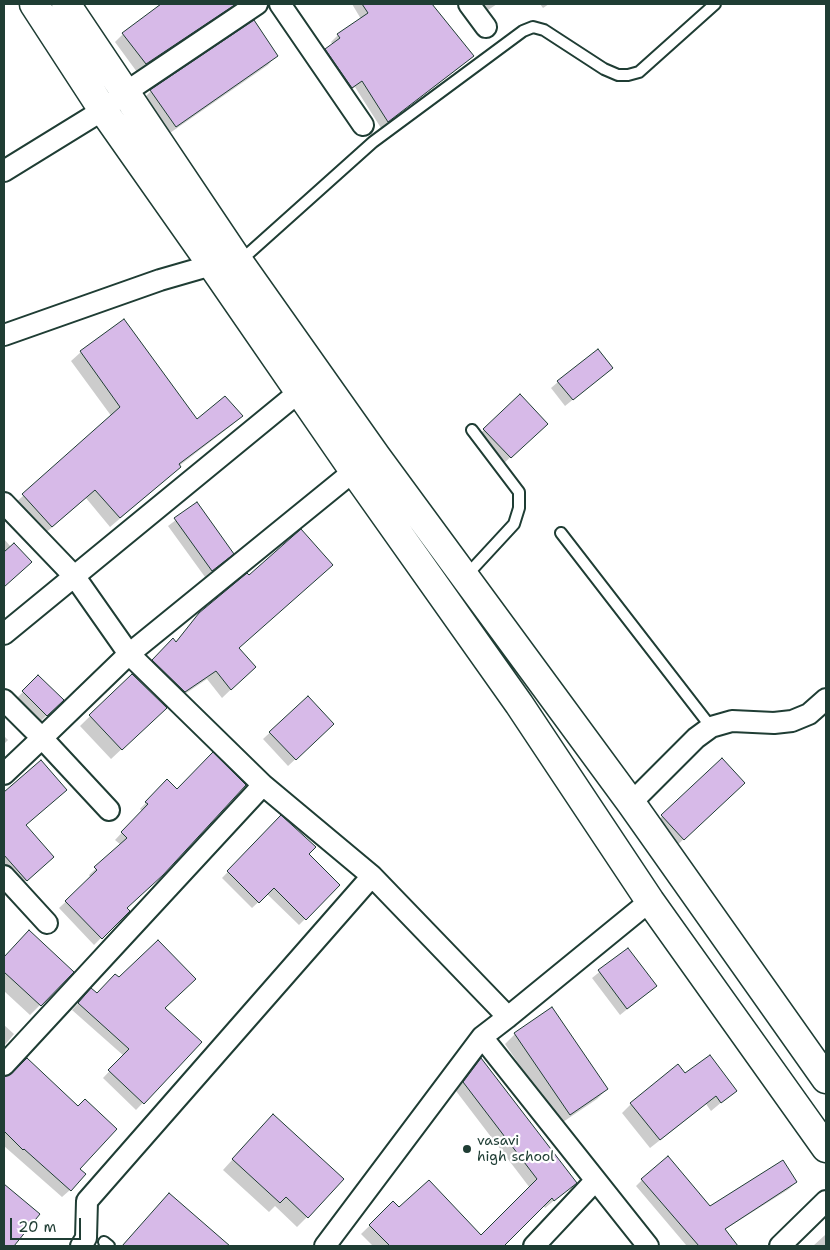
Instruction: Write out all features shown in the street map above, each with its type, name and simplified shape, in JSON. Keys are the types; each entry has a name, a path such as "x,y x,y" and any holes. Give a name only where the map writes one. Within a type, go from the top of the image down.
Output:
{"main road":[{"path":"34,4 103,110 354,472 519,704 650,901 826,1148"},
{"path":"66,4 239,262 376,456 631,803 826,1079"}],"street":[{"path":"4,171 103,110 126,92 257,4"},
{"path":"280,4 363,125"},
{"path":"469,4 486,28"},
{"path":"4,335 160,280 212,265"},
{"path":"4,634 299,392"},
{"path":"4,774 129,654 354,472"},
{"path":"4,503 74,577 129,654 263,785 372,876 508,1018"},
{"path":"631,803 696,738 711,727 732,721 774,723 792,721 809,714 826,699"},
{"path":"4,700 109,810"},
{"path":"4,1065 263,785"},
{"path":"4,876 47,923"},
{"path":"81,1246 86,1238 87,1201 372,876"},
{"path":"325,1246 482,1037 508,1018 650,901"},
{"path":"482,1037 648,1246"},
{"path":"534,1246 595,1181"},
{"path":"780,1246 826,1201"}],"lane":[{"path":"239,262 373,142 523,30 533,27 544,30 604,69 618,75 628,75 639,72 715,4"},
{"path":"465,577 514,524 519,508 519,492 472,430"},
{"path":"561,533 711,727"}],"building":[{"path":"161,4 236,4 146,64 122,33"},
{"path":"362,4 432,4 474,56 388,122 362,81 352,88 325,49 340,38 337,34 368,13"},
{"path":"254,20 278,56 176,127 150,90"},
{"path":"124,319 197,419 225,396 243,416 179,464 181,467 120,518 95,490 52,527 22,494 120,407 80,351"},
{"path":"598,349 613,368 573,400 557,381"},
{"path":"520,394 548,424 511,458 483,429"},
{"path":"197,502 234,554 212,571 174,518"},
{"path":"301,529 333,565 239,648 256,667 231,690 216,671 185,692 152,660 173,638 176,642 199,613 247,573 249,575"},
{"path":"14,543 32,562 4,587 4,552"},
{"path":"132,674 167,708 122,750 89,715"},
{"path":"38,675 64,700 47,716 22,691"},
{"path":"308,696 334,724 296,760 269,732"},
{"path":"213,752 246,785 163,875 127,908 130,911 102,939 65,901 97,870 94,867 127,838 121,832 148,804 145,802 167,779 177,789"},
{"path":"722,758 745,783 684,840 661,815"},
{"path":"41,760 67,790 26,825 54,857 27,881 4,855 4,792"},
{"path":"281,815 316,847 309,854 340,885 306,920 274,888 259,903 227,871"},
{"path":"29,930 74,972 41,1006 4,972 4,957"},
{"path":"158,940 196,979 165,1008 202,1042 144,1104 108,1070 129,1049 78,1003 91,988 97,993 115,974 119,977"},
{"path":"628,948 657,986 627,1009 598,970"},
{"path":"552,1007 608,1089 570,1115 514,1033"},
{"path":"710,1055 737,1091 721,1103 716,1096 660,1140 630,1103 678,1064 685,1073"},
{"path":"27,1058 78,1106 85,1099 117,1129 80,1169 86,1174 71,1191 4,1131 4,1077 12,1073"},
{"path":"481,1058 577,1183 554,1201 552,1198 504,1246 390,1246 369,1225 393,1201 399,1207 429,1180 481,1235 537,1179 463,1082"},
{"path":"273,1114 344,1179 308,1218 286,1197 280,1203 232,1159"},
{"path":"668,1156 710,1206 783,1160 797,1182 725,1229 738,1246 699,1246 641,1179"},
{"path":"4,1184 40,1214 14,1246 4,1246"},
{"path":"169,1193 230,1246 122,1246"}],"place":[{"name":"vasavi high school","path":"467,1149"}]}
